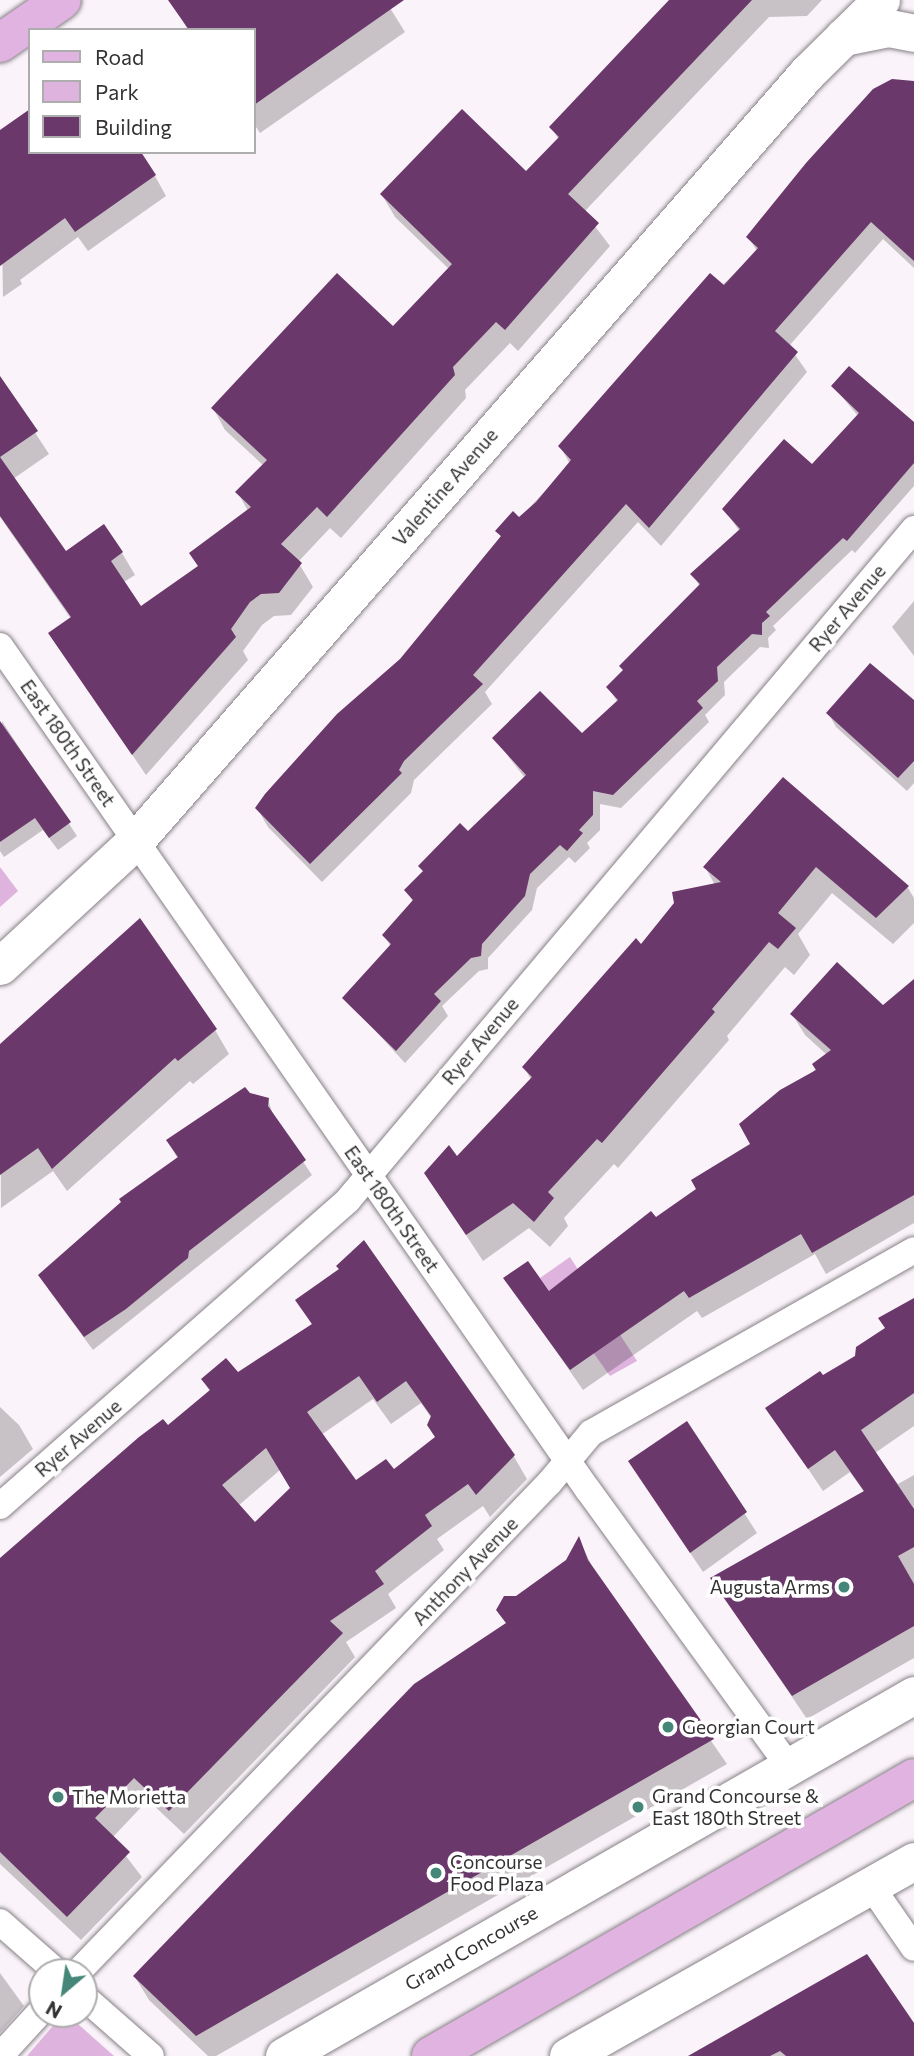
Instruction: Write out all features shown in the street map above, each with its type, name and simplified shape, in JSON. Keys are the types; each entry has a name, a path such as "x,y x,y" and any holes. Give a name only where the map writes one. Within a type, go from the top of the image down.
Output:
{"main road":[{"path":"0,43 62,0"},
{"path":"430,2056 914,1778"}],"street":[{"name":"Valentine Avenue","path":"0,966 136,839 843,37 881,0"},
{"path":"843,37 889,28 914,33"},
{"name":"Ryer Avenue","path":"0,1506 327,1220 368,1175 914,529"},
{"name":"East 180th Street","path":"0,646 568,1461 789,1768"},
{"name":"Anthony Avenue","path":"91,1958 568,1461 591,1433 914,1250"},
{"name":"Grand Concourse","path":"284,2056 914,1695"},
{"path":"568,2056 914,1861"},
{"path":"871,1886 914,1948"},
{"path":"0,1922 41,1958"},
{"path":"98,2009 151,2056"},
{"path":"0,2056 28,2025"}],"green space":[{"path":"0,867 18,891 0,907"},
{"path":"570,1257 637,1361 610,1376 540,1278"},
{"path":"51,2028 82,2028 114,2056 27,2056"}],"building":[{"path":"168,0 404,0 256,104 256,28 188,28"},
{"path":"669,0 752,0 568,194 599,223 505,330 496,322 453,367 455,375 327,517 317,507 281,544 302,563 279,593 261,594 250,602 231,629 236,637 132,755 48,633 71,617 0,516 0,457 66,551 104,524 123,552 111,561 141,606 198,566 189,553 251,507 235,492 267,460 211,408 337,273 393,326 452,264 380,194 462,109 526,171 559,137 549,127"},
{"path":"892,79 914,81 914,261 871,222 775,331 798,352 649,528 626,504 473,675 483,684 404,761 399,770 402,773 310,864 255,808 265,794 337,714 400,659 501,536 495,531 513,511 519,517 536,502 571,460 558,446 710,273 724,285 758,248 746,237 806,163 873,89"},
{"path":"28,110 28,154 142,154 156,175 75,232 65,218 0,266 0,130"},
{"path":"849,366 914,422 914,463 847,541 843,538 766,612 770,616 762,623 762,635 752,634 717,667 718,681 697,701 703,708 613,795 593,791 593,815 579,830 583,833 567,851 560,845 530,874 525,896 482,944 481,956 471,958 434,994 441,1001 396,1051 342,998 391,944 382,935 413,900 404,890 423,871 418,866 460,823 468,831 526,775 492,738 540,691 582,733 618,700 606,687 623,670 619,666 700,584 690,574 740,529 722,509 784,439 812,464 859,413 831,386"},
{"path":"0,376 38,431 0,457"},
{"path":"870,663 914,700 914,761 898,778 826,713"},
{"path":"0,721 71,822 49,838 35,818 0,842"},
{"path":"783,777 909,886 876,918 816,867 778,913 796,928 778,949 769,942 712,1009 715,1012 602,1143 597,1139 548,1192 554,1198 534,1222 513,1203 466,1235 424,1173 449,1145 457,1156 532,1077 522,1067 636,938 641,944 674,903 672,892 721,882 703,867"},
{"path":"140,918 217,1029 178,1061 175,1058 52,1169 38,1148 0,1175 0,1044"},
{"path":"837,962 883,1005 914,979 914,1195 812,1253 801,1234 689,1298 684,1291 570,1370 503,1278 528,1261 549,1291 651,1211 656,1217 696,1189 691,1180 750,1144 739,1124 780,1090 816,1070 812,1064 831,1050 790,1014"},
{"path":"245,1087 250,1093 269,1098 268,1106 306,1160 189,1251 188,1258 126,1309 84,1337 38,1275 121,1202 119,1199 178,1157 166,1140"},
{"path":"364,1240 515,1455 476,1495 468,1484 425,1515 432,1526 375,1571 384,1584 330,1621 343,1633 169,1811 134,1778 95,1818 130,1852 67,1917 0,1852 0,1558 139,1437 163,1419 168,1425 210,1390 201,1379 226,1358 238,1372 312,1324 295,1300 339,1269 336,1266","holes":["359,1376 377,1402 406,1381 431,1416 427,1425 435,1437 394,1469 386,1459 356,1480 307,1412","266,1448 290,1488 255,1522 222,1485"]},
{"path":"914,1298 914,1393 861,1430 914,1509 914,1547 898,1556 914,1584 914,1626 792,1696 710,1578 864,1491 835,1450 808,1469 765,1408 820,1371 823,1375 855,1356 856,1347 885,1328 878,1318"},
{"path":"687,1421 747,1512 690,1553 628,1461"},
{"path":"579,1536 588,1560 714,1739 196,2036 133,1976 414,1684 506,1623 496,1610 504,1596 516,1596 566,1560"},
{"path":"867,1954 914,2023 914,2056 786,2056 780,2051 770,2056 688,2056"}],"place":[{"name":"Augusta Arms","path":"844,1587"},
{"name":"Georgian Court","path":"668,1727"},
{"name":"The Morietta","path":"58,1797"},
{"name":"Grand Concourse & East 180th Street","path":"638,1807"},
{"name":"Concourse Food Plaza","path":"436,1873"}]}
